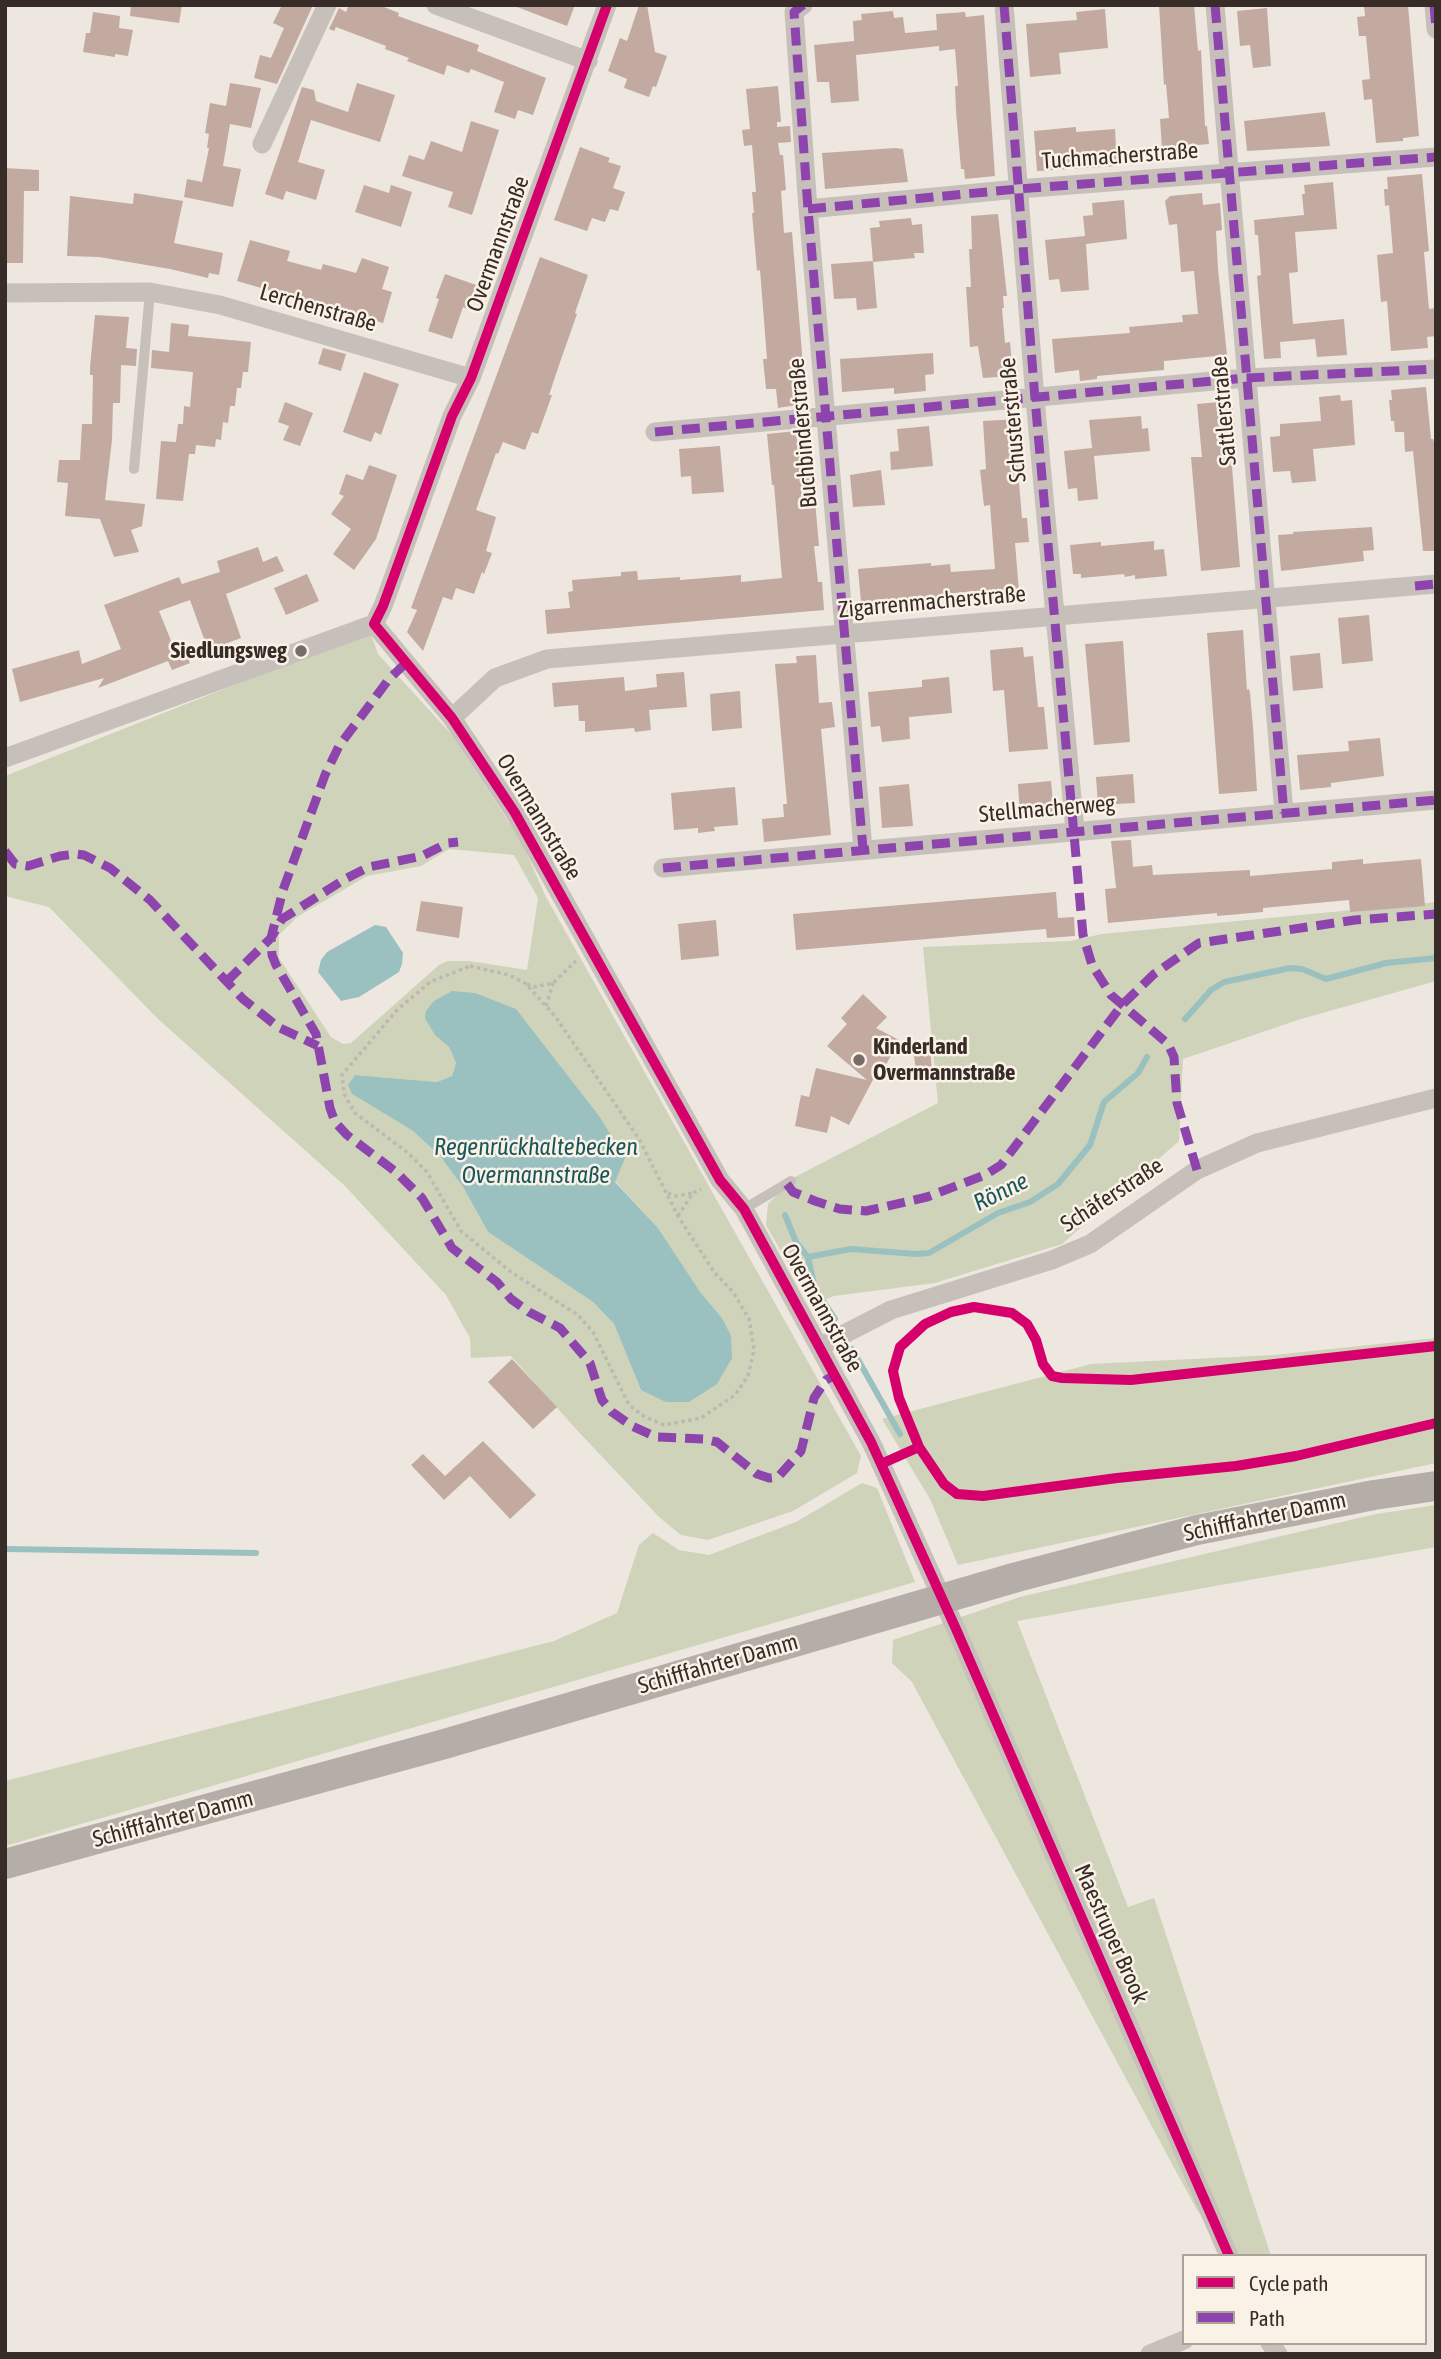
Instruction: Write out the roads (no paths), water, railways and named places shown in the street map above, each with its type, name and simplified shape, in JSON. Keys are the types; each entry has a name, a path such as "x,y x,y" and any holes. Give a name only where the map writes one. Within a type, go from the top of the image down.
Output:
{"main road":[{"name":"Schifffahrter Damm","path":"5,1864 441,1745 1017,1577 1197,1530 1374,1495 1436,1486"}],"street":[{"path":"262,144 327,5"},
{"path":"436,5 587,61"},
{"name":"Overmannstraße","path":"607,5 471,378 452,415 383,606 374,624 452,718 515,813 720,1180 744,1209 871,1442 956,1629"},
{"name":"Schusterstraße","path":"1004,5 1035,399 1075,831"},
{"name":"Sattlerstraße","path":"1215,5 1284,813"},
{"path":"1434,5 1436,29"},
{"name":"Buchbinderstraße","path":"798,9 808,209 863,849"},
{"name":"Tuchmacherstraße","path":"808,209 1018,189 1436,158"},
{"name":"Lerchenstraße","path":"5,293 150,292 220,305 471,378"},
{"path":"655,432 1246,378 1436,369"},
{"name":"Zigarrenmacherstraße","path":"452,718 495,678 547,659 1436,584"},
{"path":"5,758 374,624"},
{"name":"Stellmacherweg","path":"663,867 1436,800"},
{"name":"Schäferstraße","path":"819,1347 891,1310 1052,1260 1090,1244 1197,1170 1257,1143 1436,1098"},
{"name":"Maestruper Brook","path":"956,1629 1228,2254"},
{"path":"1150,2354 1182,2341"}],"lane":[{"path":"134,468 150,292"},
{"path":"744,1209 791,1181"}],"water":[{"path":"375,925 386,927 403,953 399,972 359,997 341,1001 318,972 321,960 327,952"},
{"name":"Regenrückhaltebecken Overmannstraße","path":"452,991 475,993 516,1009 599,1116 625,1158 615,1182 658,1228 700,1292 722,1318 731,1336 732,1358 717,1384 689,1402 666,1402 641,1390 614,1324 593,1302 488,1232 463,1187 440,1156 413,1131 352,1094 348,1085 355,1075 437,1082 452,1076 456,1063 449,1047 435,1035 425,1018 426,1011 434,1001"}],"waterway":[{"name":"Rönne","path":"1185,1019 1211,990 1224,982 1290,968 1302,969 1326,979 1386,963 1436,958"},
{"name":"Rönne","path":"808,1257 851,1249 929,1253 998,1213 1030,1202 1058,1184 1090,1145 1104,1102 1138,1073 1147,1057"},
{"name":"Rönne","path":"785,1215 796,1242 808,1257 815,1289 835,1319"},
{"name":"Rönne","path":"852,1349 900,1434"},
{"path":"5,1549 256,1553"}],"place":[{"name":"Siedlungsweg","path":"301,651"},
{"name":"Kinderland Overmannstraße","path":"859,1060"}]}
